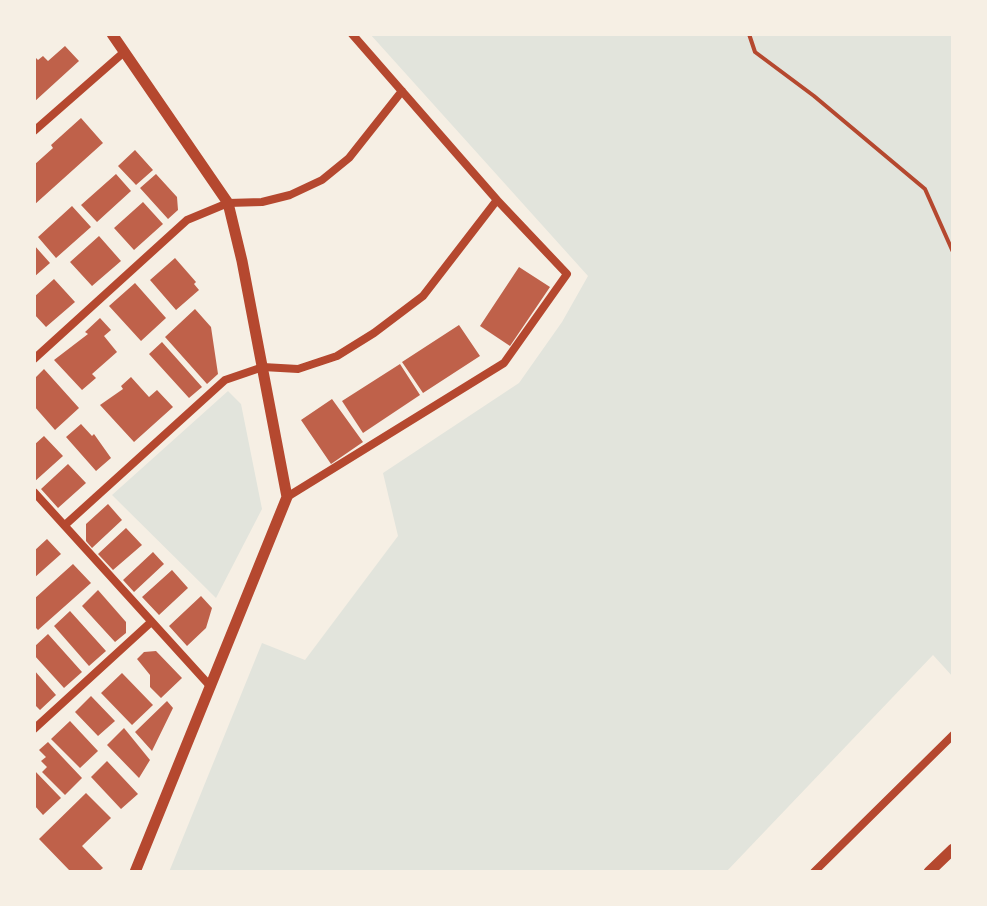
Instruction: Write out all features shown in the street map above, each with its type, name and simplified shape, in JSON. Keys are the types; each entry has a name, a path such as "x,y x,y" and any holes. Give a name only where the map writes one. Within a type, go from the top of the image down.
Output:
{"street":[{"path":"112,34 228,203 287,497 135,872"},
{"path":"287,497 504,363 567,274 497,200 352,34"},
{"path":"34,131 123,53"},
{"path":"34,359 187,220 228,203 262,202 290,195 322,180 349,158 402,91"},
{"path":"65,525 225,380 263,367 298,369 337,356 374,333 423,296 497,200"},
{"path":"34,492 212,688"},
{"path":"34,729 150,623"},
{"path":"814,872 953,735"},
{"path":"929,872 953,849"}],"path":[{"path":"749,34 755,52 814,96 925,189 953,252"}],"shaded area":[{"path":"370,34 953,34 953,677 933,655 726,872 169,872 262,643 305,660 398,536 383,473 519,383 562,322 588,276"},
{"path":"228,391 241,404 262,509 216,598 112,495"}],"building":[{"path":"65,46 79,61 34,102 34,56 38,60 43,56 48,61"},
{"path":"81,118 103,143 34,205 34,165"},
{"path":"135,150 153,170 136,185 118,166"},
{"path":"116,174 131,191 97,222 81,205"},
{"path":"156,174 177,197 178,210 168,219 140,188"},
{"path":"143,202 163,224 134,250 114,228"},
{"path":"72,206 91,227 56,258 38,237"},
{"path":"99,236 121,261 92,286 70,262"},
{"path":"34,245 50,263 34,277"},
{"path":"175,258 199,290 176,310 150,280"},
{"path":"519,267 550,287 510,346 480,326"},
{"path":"54,279 75,302 46,327 34,314 34,297"},
{"path":"135,283 166,318 141,341 109,306"},
{"path":"195,309 211,327 218,374 207,384 165,337"},
{"path":"100,318 111,330 104,336 117,352 92,374 96,378 82,390 54,360 88,334 85,332"},
{"path":"459,325 480,356 423,393 402,362"},
{"path":"162,342 202,387 189,398 149,354"},
{"path":"400,364 420,395 363,433 342,401"},
{"path":"44,369 79,408 55,430 34,406 34,379"},
{"path":"131,377 149,397 157,390 173,407 134,442 100,405 123,389 121,386"},
{"path":"332,399 363,442 331,464 301,420"},
{"path":"81,424 92,436 94,434 111,458 96,471 66,437"},
{"path":"44,436 63,456 34,482 34,445"},
{"path":"68,464 86,483 58,508 41,489"},
{"path":"108,504 122,520 92,548 86,541 86,524"},
{"path":"126,528 142,545 113,570 98,554"},
{"path":"47,539 61,554 34,578 34,551"},
{"path":"153,552 164,564 134,592 123,580"},
{"path":"73,564 91,583 38,630 34,626 34,599"},
{"path":"172,570 188,588 159,615 142,597"},
{"path":"98,590 126,622 126,633 115,642 82,606"},
{"path":"201,596 212,608 206,628 187,646 169,626"},
{"path":"70,611 106,651 89,666 54,626"},
{"path":"48,634 82,672 64,688 34,655 34,647"},
{"path":"156,651 182,678 161,698 150,687 150,675 137,659 144,652"},
{"path":"34,670 56,695 40,710 34,704"},
{"path":"122,673 153,705 132,725 101,693"},
{"path":"91,696 115,721 98,736 75,712"},
{"path":"167,701 173,708 152,751 135,732"},
{"path":"70,721 98,751 80,768 51,739"},
{"path":"124,728 150,760 139,778 107,745"},
{"path":"48,742 82,778 65,795 42,772 47,767 41,761 46,757 39,750"},
{"path":"107,761 138,794 121,809 91,777"},
{"path":"34,770 61,798 43,815 34,805"},
{"path":"86,793 111,818 82,846 103,868 98,872 71,872 39,839"}]}
